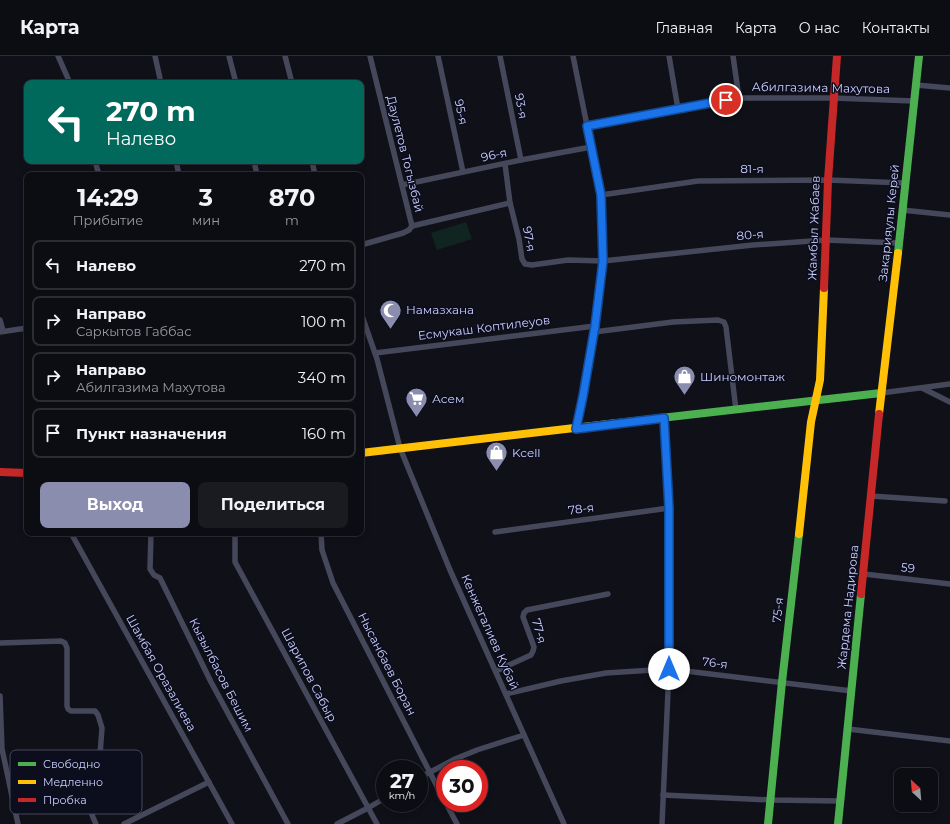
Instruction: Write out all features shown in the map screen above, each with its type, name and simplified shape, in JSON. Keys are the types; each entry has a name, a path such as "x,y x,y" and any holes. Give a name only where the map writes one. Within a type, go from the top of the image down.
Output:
{"main road":[{"name":"Жамбыл Жабаев","path":"816,400 820,380 828,180 837,56"},
{"name":"Закарияулы Керей","path":"881,393 899,243 918,56"},
{"path":"364,453 881,393"},
{"name":"Жардема Надирова","path":"838,824 881,393"},
{"name":"75-я","path":"768,824 811,422 816,400"},
{"path":"0,472 24,472"}],"street":[{"path":"58,56 69,80"},
{"path":"155,56 160,80"},
{"path":"229,56 235,80"},
{"path":"286,56 291,80"},
{"name":"Даулетов Тогызбай","path":"364,244 403,233 409,230 412,226 370,56"},
{"name":"95-я","path":"438,56 463,172"},
{"name":"93-я","path":"500,56 521,160"},
{"path":"573,56 601,195 603,261 595,329 576,429"},
{"path":"669,56 678,109"},
{"path":"734,56 739,98"},
{"path":"916,85 950,88"},
{"name":"Абилгазима Махутова","path":"587,126 739,98 834,98 914,101"},
{"name":"96-я","path":"402,185 591,147"},
{"name":"97-я","path":"505,164 510,203 519,239 522,259 525,264 532,265 568,260 603,261"},
{"name":"81-я","path":"601,195 698,180 828,180 905,183"},
{"path":"412,226 510,203"},
{"path":"902,210 950,215"},
{"name":"80-я","path":"603,261 753,245 826,240 899,243"},
{"path":"0,320 2,331 24,328"},
{"name":"Есмукаш Коптилеуов","path":"375,353 595,329 673,322 718,320 724,322 726,327 736,410"},
{"name":"Кенжегалиев Кубай","path":"364,322 375,353 400,448 450,570 564,824"},
{"path":"881,393 950,384"},
{"path":"922,388 950,402"},
{"path":"662,824 669,669 669,508 664,418"},
{"path":"871,496 945,501"},
{"name":"78-я","path":"495,532 669,508"},
{"name":"Шамбая Оразалиева","path":"73,536 232,824"},
{"name":"Кызылбасов Бешим","path":"151,536 150,569 154,575 160,578 211,682 288,824"},
{"name":"Шарипов Сабыр","path":"235,536 235,562 377,824"},
{"name":"Нысанбаев Боран","path":"321,536 322,550 333,583 436,784"},
{"name":"59","path":"864,574 950,584"},
{"name":"77-я","path":"496,671 531,655 534,646 523,617 527,610 608,594"},
{"path":"0,643 61,641 65,643 67,648 68,710 95,711 98,715 102,728 100,750"},
{"name":"76-я","path":"506,694 606,672 669,669 852,691"},
{"path":"0,696 2,748 10,786"},
{"path":"848,729 950,741"},
{"path":"430,772 477,750 524,735"},
{"path":"124,824 209,782"},
{"path":"663,795 771,800 840,801"},
{"path":"338,824 376,803"},
{"name":"Нысанбаев Боран","path":"450,812 457,824"},
{"path":"16,814 18,824"},
{"path":"92,814 96,824"}],"green space":[{"path":"466,222 472,239 437,250 431,233"}],"traffic: fast":[{"path":"898,253 919,56"},
{"path":"617,423 881,393"},
{"path":"768,824 799,534"},
{"path":"838,824 861,594"}],"traffic: slow":[{"path":"879,414 898,253"},
{"path":"799,534 811,422 820,380 824,288"},
{"path":"364,453 617,423"}],"traffic: jam":[{"path":"824,288 828,180 837,56"},
{"path":"861,594 879,414"},
{"path":"0,472 24,473"}],"place":[{"name":"Намазхана","path":"391,330"},
{"name":"Шиномонтаж","path":"684,396"},
{"name":"Асем","path":"417,418"},
{"name":"Kcell","path":"497,472"}],"route":[{"path":"669,669 669,508 664,418 576,429 595,326 603,261 601,195 587,126 726,100"}]}
